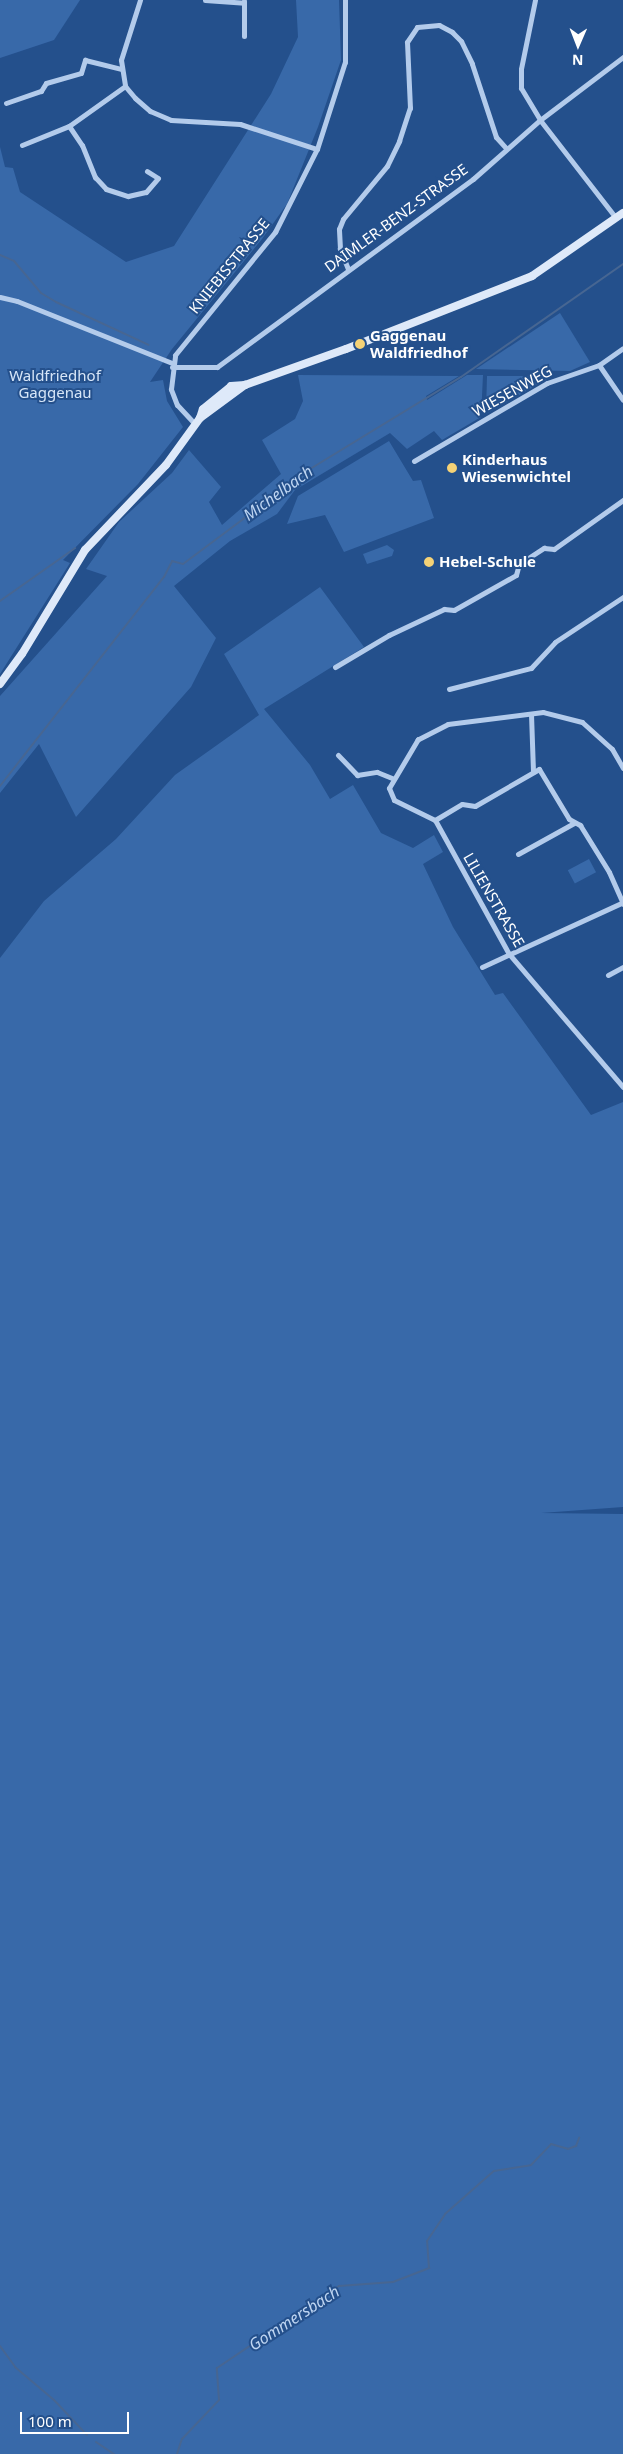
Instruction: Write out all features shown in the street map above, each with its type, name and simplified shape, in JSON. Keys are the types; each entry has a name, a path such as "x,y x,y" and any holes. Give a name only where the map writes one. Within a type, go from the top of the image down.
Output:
{"main road":[{"path":"0,684 22,654 85,550 166,465 197,421 203,409 217,396 232,386 245,385 516,283 547,267 620,215"}],"street":[{"path":"140,0 125,42 122,69 125,86 150,111 171,120 240,124 318,149"},
{"path":"205,0 244,2 244,36"},
{"name":"KNIEBISSTRASSE","path":"172,365 180,346 275,232 318,149 345,62 345,0"},
{"path":"535,0 519,80 540,120 620,215"},
{"path":"348,269 340,248 339,229 343,219 387,166 399,141 410,108 407,42 417,27 439,25 452,32 461,41 472,64 496,138 506,148"},
{"name":"DAIMLER-BENZ-STRASSE","path":"172,365 217,367 473,179 540,120 623,57"},
{"path":"6,103 41,91 46,83 81,73 85,60 122,69"},
{"path":"22,145 69,126 125,86"},
{"path":"69,126 82,145 95,177 106,189 128,196 146,192 158,178 147,171"},
{"path":"0,297 18,301 172,365 173,396 197,421"},
{"name":"WIESENWEG","path":"414,461 547,383 599,365 623,348"},
{"path":"599,365 623,400"},
{"path":"335,667 389,635 444,609 454,610 516,575 519,564 544,548 554,549 623,500"},
{"path":"449,689 531,668 555,642 623,597"},
{"path":"482,968 623,903 609,872 580,825 569,819 544,772 539,769 475,806 462,804 435,820 394,800 389,788 392,778 418,739 448,724 530,714 558,713 582,722 612,749 623,768"},
{"path":"530,714 532,772"},
{"path":"338,755 358,775 377,772 392,778"},
{"name":"LILIENSTRASSE","path":"435,820 509,954 623,1087"},
{"path":"518,854 574,823"},
{"path":"608,975 623,967"}],"green space":[{"path":"0,0 80,0 54,40 0,58"},
{"name":"Waldfriedhof Gaggenau","path":"296,0 339,0 341,60 318,127 287,204 262,239 172,349 150,382 163,380 167,401 183,427 138,484 63,560 70,563 0,674 0,147 5,167 13,168 20,192 126,262 174,246 271,94 298,37"},
{"path":"560,313 590,362 570,371 476,369"},
{"path":"298,375 459,376 426,396 427,400 467,375 483,375 481,417 442,440 434,431 407,449 390,433 295,490 277,514 230,541 174,586 216,638 191,687 76,817 39,744 0,793 0,696 107,576 86,569 119,522 172,473 189,450 221,487 209,502 222,525 281,474 262,440 295,419 303,401"},
{"path":"487,376 549,376 549,378 486,414"},
{"path":"389,441 413,481 421,480 434,518 344,552 325,515 287,524 298,496"},
{"path":"387,545 394,550 392,556 367,564 363,554"},
{"path":"320,587 364,647 264,709 310,765 330,799 353,785 381,833 413,848 434,835 443,852 423,864 453,927 495,995 503,993 591,1115 623,1102 623,1507 541,1513 623,1514 623,2454 0,2454 0,958 44,901 116,839 175,775 259,715 224,654"},
{"path":"589,859 596,872 575,884 568,870"}],"waterway":[{"path":"0,255 14,261 41,293 56,302 149,345"},
{"name":"Michelbach","path":"0,786 164,577 172,561 183,564 310,469 461,377 623,264"},
{"path":"0,601 75,548"},
{"name":"Gommersbach","path":"177,2454 182,2439 219,2400 217,2368 339,2286 393,2282 429,2268 427,2241 445,2214 494,2171 531,2165 551,2144 568,2149 576,2146 579,2138"},
{"path":"0,2346 15,2367 54,2400 87,2435"},
{"path":"96,2442 114,2454"}],"place":[{"name":"Gaggenau Waldfriedhof","path":"360,344"},
{"name":"Kinderhaus Wiesenwichtel","path":"452,468"},
{"name":"Hebel-Schule","path":"429,562"}]}
